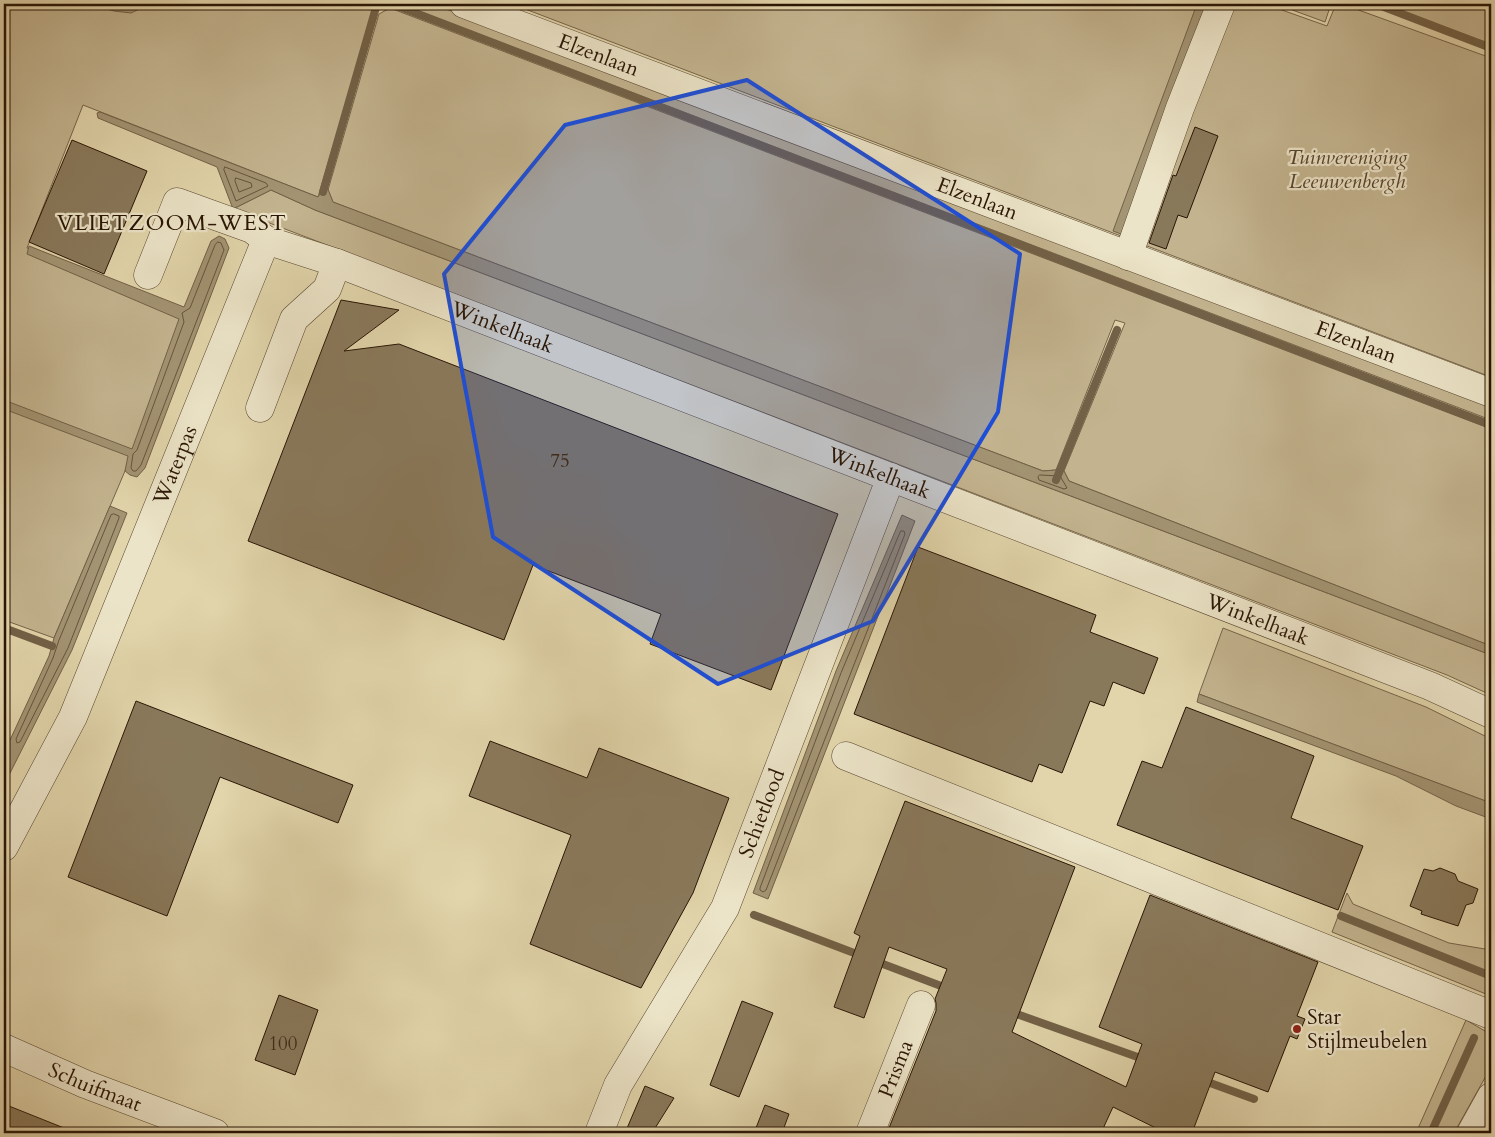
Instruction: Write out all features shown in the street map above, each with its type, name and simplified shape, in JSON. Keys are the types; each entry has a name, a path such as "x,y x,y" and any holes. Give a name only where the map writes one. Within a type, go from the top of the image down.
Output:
{"street":[{"name":"Elzenlaan","path":"464,4 1491,393"},
{"path":"1128,256 1180,108 1221,4"},
{"path":"148,275 177,202 252,229 266,240"},
{"name":"Winkelhaak","path":"266,240 337,263 891,477 1430,686 1491,714"},
{"name":"Waterpas","path":"4,847 73,717 266,240"},
{"path":"260,408 294,319 327,289 337,263"},
{"name":"Schietlood","path":"599,1133 618,1084 725,908 891,477"},
{"path":"846,756 1491,1015"},
{"name":"Prisma","path":"870,1133 921,1005"},
{"name":"Schuifmaat","path":"4,1048 85,1084 215,1133"},
{"path":"1471,1133 1491,1097"}],"highlighted area":[{"path":"747,80 1020,254 998,412 873,621 718,684 493,537 444,274 565,125"}],"green space":[{"path":"4,4 375,4 318,197 83,105 27,248 198,316 129,457 125,471 54,638 4,620"},
{"path":"400,4 433,4 1491,405 1491,420"},
{"name":"Tuinvereniging Leeuwenbergh","path":"512,4 1265,4 1327,26 1336,4 1342,4 1491,58 1491,377"},
{"path":"1276,4 1331,4 1325,22"},
{"path":"1383,4 1491,4 1491,44"},
{"path":"390,8 1491,429 1491,646 1069,481 1064,471 1125,323 1115,320 1056,470 1043,471 333,202 328,190 379,14"},
{"path":"271,190 315,210 1491,655 1491,695 1447,675 233,209"},
{"path":"1223,628 1426,707 1491,739 1491,803 1199,694"},
{"path":"1347,893 1353,904 1449,943 1491,950 1491,996 1332,932"},
{"path":"1466,1020 1485,1031 1490,1037 1491,1067 1454,1133 1416,1133"}],"water":[{"path":"90,4 150,4 131,13 114,11"},
{"path":"1197,4 1209,4 1121,234 1113,231"},
{"path":"100,112 318,197 326,184 333,202 1043,471 1064,471 1069,481 1491,646 1491,655 315,210 271,190 233,209 217,167 98,118 97,113"},
{"path":"219,236 225,239 229,248 145,468 137,477 125,471 128,456 4,409 4,400 132,449 179,319 27,254 29,246 184,307 211,241"},
{"path":"110,506 127,513 72,650 4,785 4,753 49,656 54,638"},
{"path":"902,515 915,521 768,899 753,893 836,671"},
{"path":"1199,694 1491,803 1491,819 1456,806 1396,776 1197,702"}],"building":[{"path":"1195,127 1218,136 1187,218 1178,215 1166,249 1149,243 1173,175 1176,176"},
{"path":"72,140 147,171 104,274 29,242"},
{"path":"341,300 399,310 344,351 399,344 838,514 771,690 650,644 661,614 533,565 504,640 248,541"},
{"path":"918,547 1096,615 1090,632 1158,658 1144,694 1113,682 1104,706 1090,701 1062,773 1039,764 1032,782 854,714"},
{"path":"136,701 353,785 338,823 220,777 167,916 68,877"},
{"path":"1186,707 1314,756 1291,818 1363,846 1338,910 1117,825 1142,761 1162,768"},
{"path":"490,741 587,778 599,748 729,798 693,893 641,988 530,944 571,835 469,796"},
{"path":"905,801 1075,867 1012,1032 1126,1087 1142,1044 1099,1027 1150,895 1318,962 1297,1016 1305,1019 1297,1039 1290,1036 1268,1092 1215,1072 1192,1133 1166,1133 1113,1107 1101,1133 887,1133 936,1011 935,999 947,969 889,947 864,1018 834,1007 860,936 854,933"},
{"path":"1440,868 1455,874 1458,881 1478,889 1473,903 1466,905 1458,926 1421,914 1422,911 1410,906 1424,869 1433,871"},
{"path":"279,995 318,1010 295,1075 255,1060"},
{"path":"742,1001 773,1013 739,1097 710,1085"},
{"path":"645,1086 674,1098 652,1133 625,1133"},
{"path":"4,1104 74,1132 74,1133 4,1133"},
{"path":"765,1105 789,1114 782,1133 754,1133"}],"waterway":[{"path":"323,192 377,4"},
{"path":"392,4 1491,425"},
{"path":"1376,4 1491,48"},
{"path":"1056,480 1117,330"},
{"path":"4,628 52,646"},
{"path":"754,915 862,956"},
{"path":"1341,916 1491,976"},
{"path":"875,961 949,989"},
{"path":"1011,1012 1146,1060"},
{"path":"1431,1133 1474,1038"},
{"path":"1202,1080 1254,1099"}],"place":[{"name":"Star Stijlmeubelen","path":"1297,1029"}],"district":[{"name":"VLIETZOOM-WEST","path":"172,222"}]}
